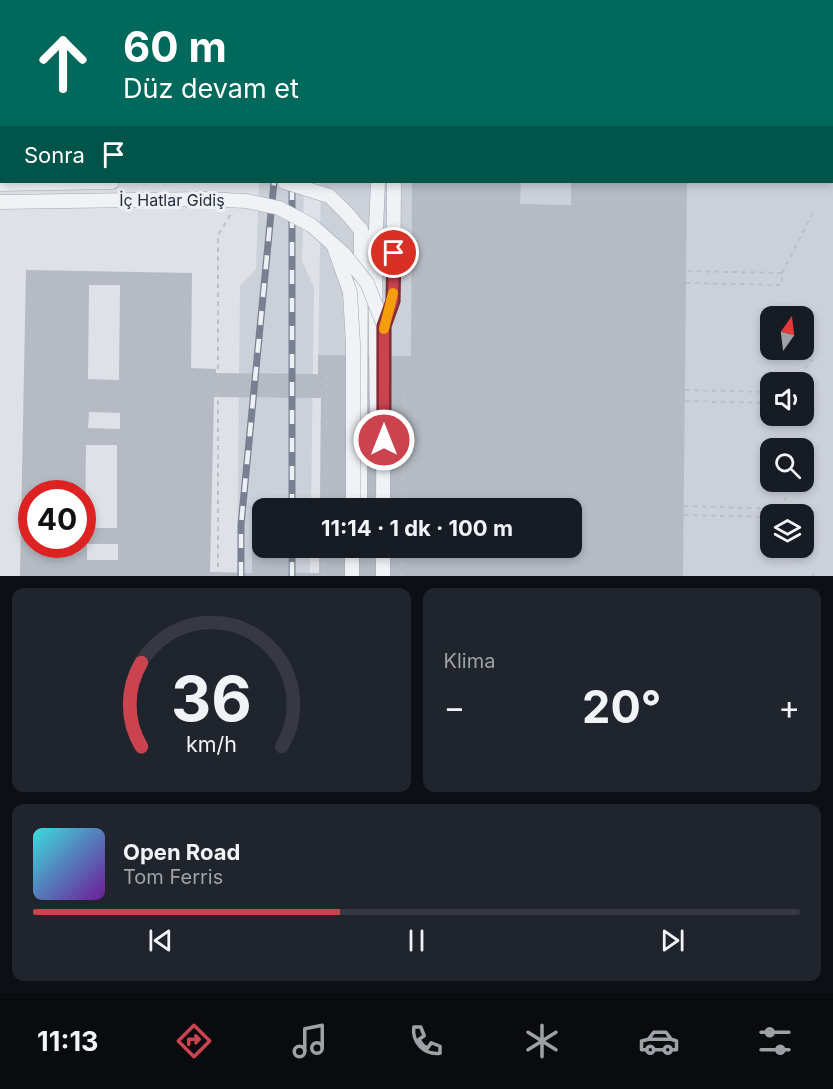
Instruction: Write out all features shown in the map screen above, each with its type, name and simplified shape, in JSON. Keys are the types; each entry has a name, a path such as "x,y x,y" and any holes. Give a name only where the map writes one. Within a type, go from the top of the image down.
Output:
{"street":[{"path":"0,184 56,183"},
{"path":"288,183 329,196 361,228 375,257"},
{"path":"376,498 375,257 378,183"},
{"path":"384,326 393,301 394,183"},
{"name":"İç Hatlar Gidiş","path":"0,202 204,199 246,201 279,208 311,225 344,254 367,283 384,326 383,498"},
{"path":"360,498 361,228"},
{"path":"332,243 350,292 353,344 353,498"},
{"path":"352,558 352,576"},
{"path":"360,558 360,576"},
{"path":"376,558 376,576"},
{"path":"383,558 383,576"}],"path":[{"path":"218,576 218,236 233,210"},
{"path":"686,283 782,285 782,273 813,212"},
{"path":"686,271 782,273"},
{"path":"802,372 812,360"},
{"path":"327,375 326,429 334,429"},
{"path":"403,498 405,387"},
{"path":"685,390 760,392"},
{"path":"685,401 760,403"},
{"path":"684,506 760,508"},
{"path":"684,515 760,517"},
{"path":"324,558 324,576"},
{"path":"401,576 402,558"}],"shaded area":[{"path":"259,183 304,183 302,261 314,288 311,498 252,498 252,558 310,558 310,576 237,576 240,286 256,269"},
{"path":"321,183 833,183 833,576 319,576 319,558 582,558 582,498 320,498 321,398 318,374"}],"building":[{"path":"412,183 521,183 520,204 571,205 571,183 687,183 683,576 20,576 20,558 118,560 118,544 96,544 96,528 117,528 117,445 86,445 86,480 22,480 26,270 192,273 191,368 216,369 216,373 318,374 318,355 411,356","holes":["89,285 120,285 119,380 88,379","214,397 321,398 320,498 582,498 582,558 319,558 319,573 288,573 288,558 252,558 252,573 210,572","89,412 120,413 120,429 88,428"]}],"railway":[{"path":"241,576 241,525 274,183"},
{"path":"292,183 292,498"},
{"path":"292,558 292,576"}],"slow traffic":[{"path":"384,329 393,301 393,293"}],"route":[{"path":"384,440 384,326 393,301 394,253"}]}
